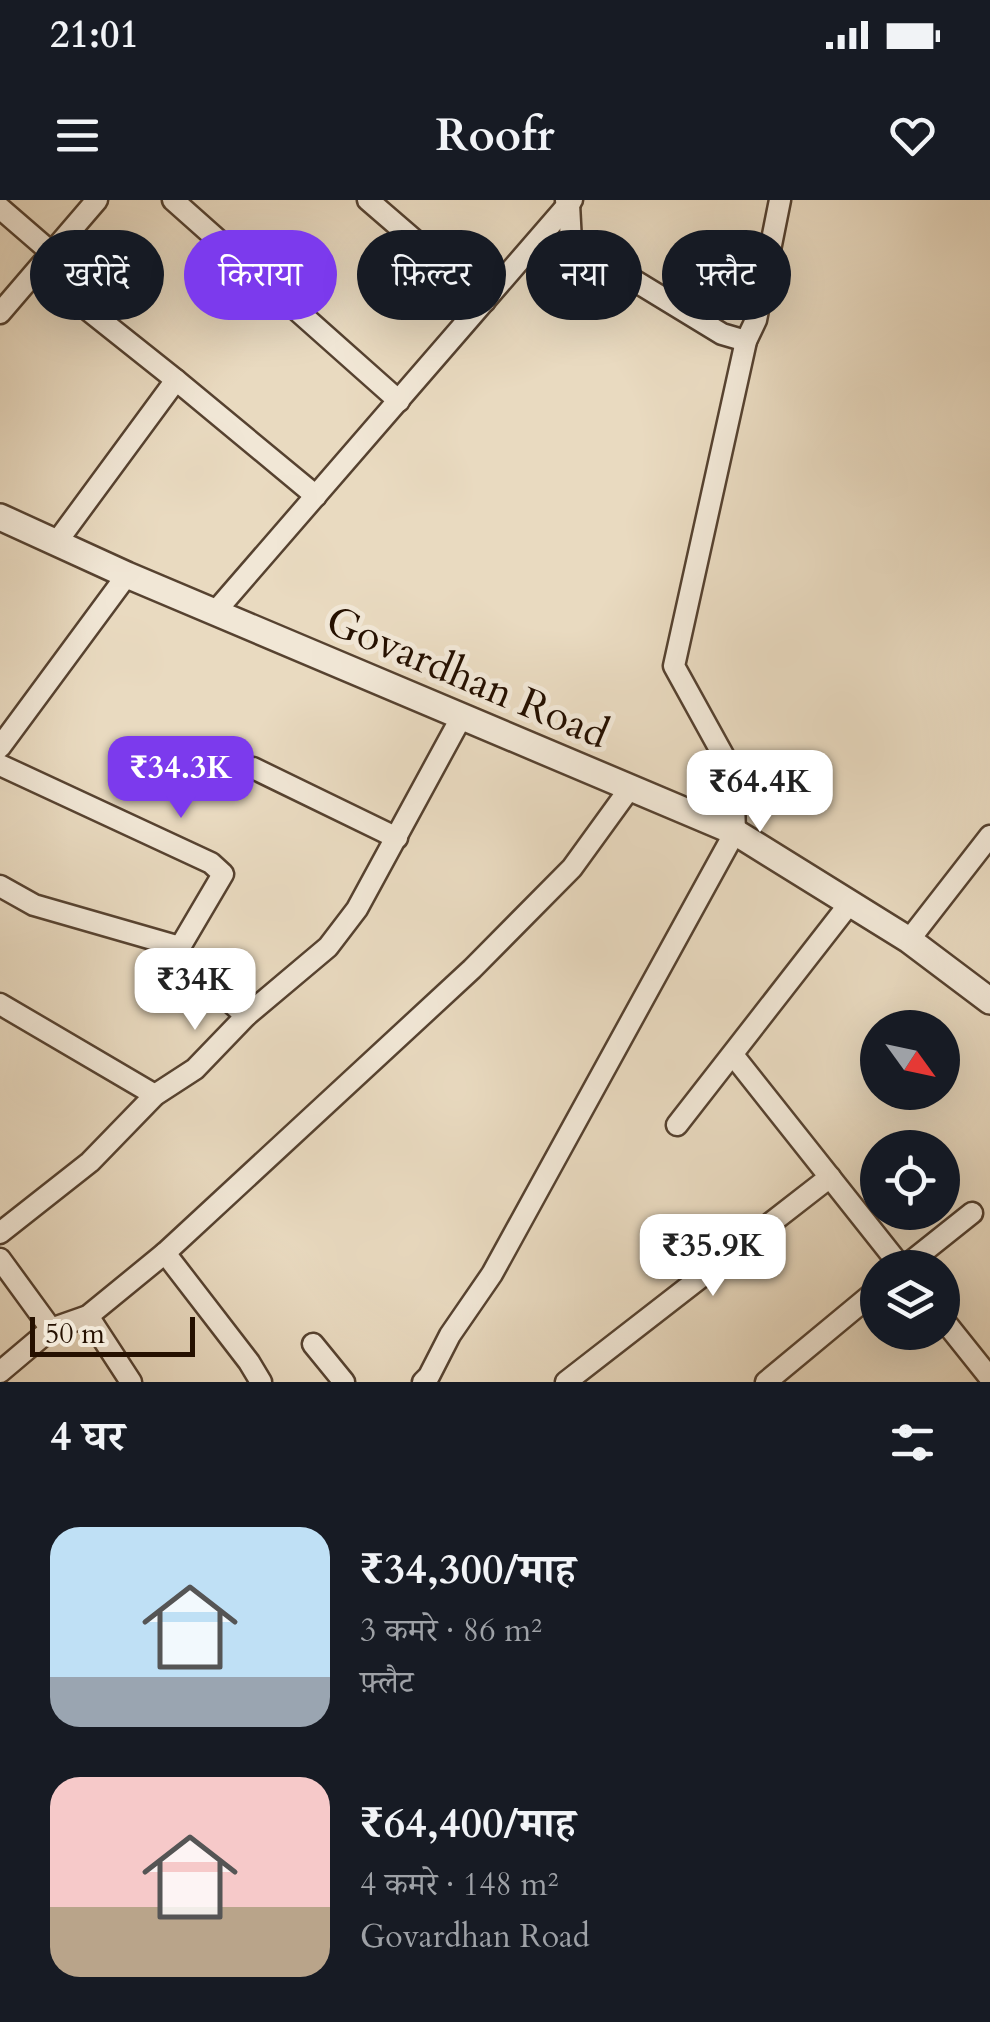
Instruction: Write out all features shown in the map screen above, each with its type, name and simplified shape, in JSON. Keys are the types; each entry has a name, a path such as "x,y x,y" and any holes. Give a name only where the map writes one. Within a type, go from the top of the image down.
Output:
{"street":[{"path":"72,230 97,200"},
{"path":"174,200 398,401"},
{"path":"368,200 402,230"},
{"path":"506,277 569,201"},
{"path":"569,201 571,242 722,334 746,341"},
{"path":"422,1382 492,1274 735,832 733,774 674,666 746,341 756,320 773,202"},
{"path":"0,208 30,234"},
{"path":"0,314 30,279"},
{"path":"101,320 316,496"},
{"path":"215,612 469,320"},
{"path":"56,543 176,380"},
{"name":"Govardhan Road","path":"0,517 127,575 735,832 909,940 990,1001"},
{"path":"0,746 127,575"},
{"path":"0,1233 90,1162 155,1095 195,1069 246,1016 328,947 357,909 462,716"},
{"path":"0,766 212,863 223,874 180,947"},
{"path":"252,768 397,838"},
{"path":"6,1382 0,1372 51,1330 88,1316 165,1253 472,969 572,868 630,788"},
{"path":"909,940 990,836"},
{"path":"0,886 34,905 180,947"},
{"path":"676,1125 850,903"},
{"path":"180,947 185,961 246,1016"},
{"path":"0,1004 155,1095"},
{"path":"733,1055 889,1250"},
{"path":"566,1382 830,1176"},
{"path":"926,1250 972,1213"},
{"path":"165,1253 261,1382"},
{"path":"0,1259 51,1330"},
{"path":"766,1382 860,1304"},
{"path":"88,1316 131,1382"},
{"path":"960,1340 990,1376 981,1382"},
{"path":"312,1344 344,1382"}]}
